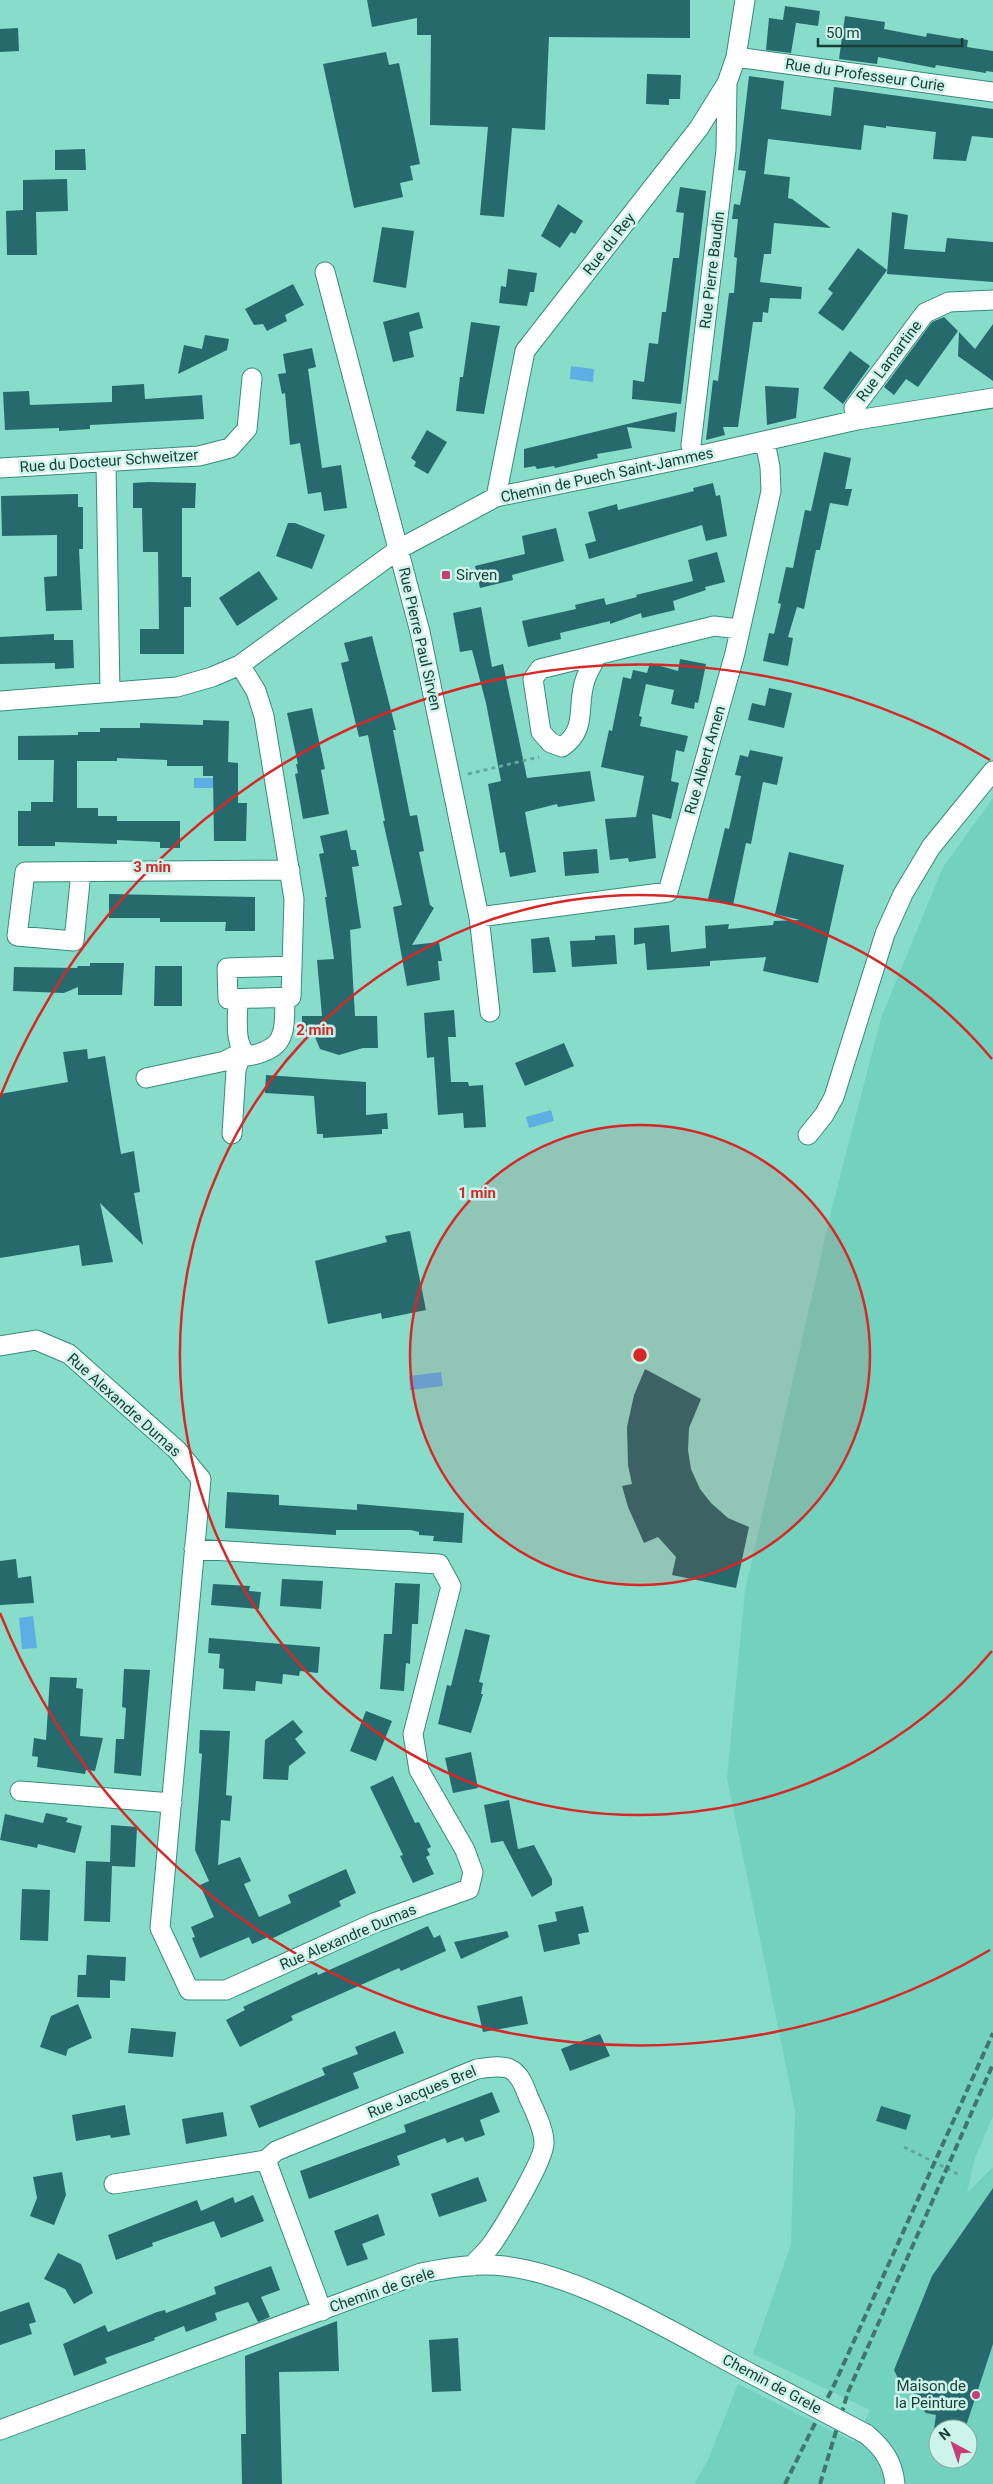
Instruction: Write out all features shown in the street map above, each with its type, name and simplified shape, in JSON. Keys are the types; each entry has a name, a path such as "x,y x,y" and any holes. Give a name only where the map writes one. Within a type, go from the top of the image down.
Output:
{"street":[{"name":"Rue du Rey","path":"496,497 525,351 699,128 727,83 736,57 745,0"},
{"name":"Rue du Professeur Curie","path":"736,57 993,92"},
{"name":"Rue Pierre Baudin","path":"693,457 691,445 726,138 727,83"},
{"path":"699,128 709,125 716,127 726,138"},
{"name":"Rue Pierre Paul Sirven","path":"325,272 420,632 479,917 490,1012"},
{"name":"Rue Lamartine","path":"857,420 854,408 925,312 949,302 993,300"},
{"name":"Rue du Docteur Schweitzer","path":"0,468 199,456 230,448 247,429 252,378"},
{"name":"Chemin de Puech Saint-Jammes","path":"0,701 177,687 212,677 240,665 399,549 496,497 765,442 857,420 993,398"},
{"name":"Rue Albert Amen","path":"479,917 668,892 735,653 771,491 770,467 765,442"},
{"path":"106,463 110,692"},
{"path":"597,656 584,682 579,729 573,740 562,747 551,743 541,732 533,680 540,668 597,656 714,626 739,630"},
{"path":"240,665 256,691 264,716 290,870 294,899 292,966 291,997 228,1000 228,968 292,966"},
{"path":"808,1135 824,1115 834,1096 885,934 903,894 931,847 993,771"},
{"path":"82,872 74,941 17,936 25,872 290,870"},
{"path":"238,999 239,1044 242,1052 248,1056 266,1053 277,1045 284,1035 285,997"},
{"path":"146,1078 224,1061 242,1052"},
{"path":"232,1134 236,1070 242,1052"},
{"name":"Rue Alexandre Dumas","path":"0,1346 36,1340 69,1354 177,1450 201,1479 194,1549 160,1928 189,1990 226,1990 374,1923 469,1889 473,1872 465,1850 419,1770 414,1734 451,1586 438,1564 194,1549"},
{"path":"20,1791 172,1803"},
{"name":"Rue Jacques Brel","path":"114,2184 266,2160 276,2151 477,2069 502,2065 515,2070 522,2081 539,2125 544,2141 544,2150 492,2244 472,2266"},
{"path":"266,2160 322,2311"},
{"name":"Chemin de Grele","path":"0,2430 421,2274 449,2267 502,2266 556,2277 638,2315 866,2434 879,2444 888,2458 894,2471 895,2484"}],"path":[{"path":"450,778 537,759 551,743"},
{"path":"904,2147 958,2174"}],"shaded area":[{"path":"993,798 993,2116 975,2158 967,2193 993,2167 993,2484 694,2484 708,2460 738,2384 854,2442 870,2410 753,2354 791,2244 795,2110 727,1778 745,1591 831,1212 881,1018 943,867"}],"water":[{"path":"571,366 594,369 593,382 570,379"},
{"path":"194,778 215,778 215,788 194,788"},
{"path":"551,1110 554,1121 529,1128 526,1117"},
{"path":"441,1372 443,1386 410,1390 409,1376"},
{"path":"33,1616 37,1648 22,1649 19,1618"}],"building":[{"path":"367,0 690,0 690,38 549,37 545,130 512,128 504,217 480,215 488,127 430,125 431,35 417,35 417,18 372,27"},
{"path":"785,6 820,11 818,26 790,22 796,23 791,53 766,50 769,18 783,20"},
{"path":"845,16 885,22 884,29 926,37 927,33 968,40 967,47 993,51 993,72 986,71 986,73 936,65 935,68 878,57 877,64 839,59"},
{"path":"18,28 19,51 0,52 0,29"},
{"path":"386,52 389,65 399,63 420,164 410,166 413,180 400,183 403,197 354,208 323,64"},
{"path":"647,74 681,75 680,99 669,99 669,105 646,104"},
{"path":"749,76 784,81 781,109 831,116 834,87 993,109 993,138 972,136 966,161 933,159 936,132 886,126 886,128 864,125 861,150 768,139 764,174 790,177 788,198 831,228 774,223 771,254 764,254 760,282 802,287 801,299 770,298 768,313 763,312 762,322 753,322 738,427 723,427 725,435 706,440 713,380 718,381 729,293 734,293 737,258 734,257 738,219 732,219 734,204 740,205 746,171 738,170"},
{"path":"85,149 86,170 55,170 55,150"},
{"path":"67,179 68,211 36,212 37,255 7,255 6,211 23,210 23,180"},
{"path":"680,187 706,191 681,404 632,399 633,380 644,382 649,343 658,344 662,312 666,312 673,258 679,258 684,213 676,212"},
{"path":"558,204 583,221 575,234 571,232 560,248 541,236"},
{"path":"892,212 908,215 904,249 945,252 947,238 993,242 993,282 887,274"},
{"path":"382,227 414,231 406,288 373,282"},
{"path":"858,248 887,270 843,331 818,313 833,293 828,289"},
{"path":"508,269 537,273 534,292 530,292 527,306 499,303 501,286 506,287"},
{"path":"293,284 304,305 285,315 287,321 267,331 263,324 254,325 245,309"},
{"path":"419,312 423,328 409,332 414,357 393,362 383,322"},
{"path":"944,317 958,331 918,387 906,379 894,395 884,387 932,322"},
{"path":"471,322 500,326 484,414 456,411 460,377 463,377"},
{"path":"993,324 993,381 958,356 959,332 975,349"},
{"path":"205,335 229,339 227,350 178,374 184,345 202,349"},
{"path":"312,348 316,367 308,369 322,468 341,465 347,508 324,511 321,492 308,494 300,443 290,445 285,393 282,394 278,374 286,373 283,354"},
{"path":"850,351 870,366 843,404 823,388"},
{"path":"144,384 145,399 202,395 204,419 90,425 90,429 59,431 59,428 5,430 3,392 29,391 30,405 112,402 112,386"},
{"path":"765,386 799,388 796,418 767,425"},
{"path":"677,412 675,432 627,427 632,448 597,454 598,458 555,468 554,466 537,469 535,466 524,468 524,449"},
{"path":"427,430 447,442 428,474 414,466 416,462 411,458"},
{"path":"824,452 851,458 845,489 852,489 848,506 830,503 820,550 816,550 804,609 797,607 788,637 793,638 788,666 763,661 769,633 774,634 781,604 778,603 786,567 793,568 805,510 811,511"},
{"path":"133,483 196,483 195,508 182,508 182,577 191,577 191,607 184,607 184,654 140,654 140,629 159,629 158,552 143,552 142,508 133,508"},
{"path":"713,483 716,496 720,495 727,536 706,541 702,525 589,559 585,544 596,541 588,512 617,504 618,510 694,491 693,488"},
{"path":"78,494 78,507 83,507 83,549 79,549 82,610 46,611 44,577 57,576 57,535 2,536 1,496"},
{"path":"288,523 295,523 325,535 312,569 276,556"},
{"path":"556,528 564,561 512,575 513,580 480,588 475,566 525,554 522,536"},
{"path":"717,552 725,582 705,587 706,590 673,601 675,610 642,618 641,613 610,624 610,621 560,633 561,639 528,647 522,621 576,609 575,605 604,598 606,605 637,597 636,595 693,581 688,560"},
{"path":"259,571 278,599 237,626 219,598"},
{"path":"481,607 492,667 503,664 527,778 590,771 595,801 558,807 557,804 525,812 536,872 510,877 505,852 500,853 488,784 501,781 486,703 472,650 460,652 453,613"},
{"path":"54,634 54,640 73,640 74,668 55,669 55,663 0,664 0,637"},
{"path":"372,636 396,730 393,730 410,816 417,815 424,851 419,852 430,905 434,908 412,945 439,942 442,961 438,961 440,980 407,986 393,907 402,905 383,821 385,821 368,735 359,737 341,663 349,661 344,643"},
{"path":"680,659 706,664 698,703 695,702 694,709 671,704 674,690 646,684 639,716 642,717 640,726 688,736 684,752 676,750 671,781 679,783 671,819 652,814 656,858 629,862 628,858 610,860 605,819 636,817 644,776 601,767 609,730 612,731 623,677 631,679 633,670 647,673 650,663 678,671"},
{"path":"769,688 792,693 784,728 748,720 752,703 765,706"},
{"path":"312,708 325,769 321,770 329,814 303,819 295,774 298,773 296,764 298,764 287,713"},
{"path":"203,720 229,721 228,762 238,763 238,803 247,803 246,841 214,841 213,776 203,776 203,766 167,766 167,760 117,758 117,761 77,761 77,808 98,808 98,816 117,816 117,821 180,821 180,848 160,848 160,842 117,840 117,844 55,842 55,846 18,846 18,811 31,811 31,802 53,802 54,760 18,760 18,736 78,735 78,732 100,732 100,728 140,728 140,723 203,725"},
{"path":"750,750 783,757 777,785 763,782 751,844 746,843 733,905 708,899 725,828 729,829 741,776 735,775 740,755 748,757"},
{"path":"347,830 351,850 356,850 359,866 352,867 361,928 350,930 355,1016 377,1016 378,1048 363,1048 339,1055 320,1049 315,1037 302,1037 302,1016 322,1016 317,960 334,959 325,897 327,897 319,854 324,853 320,836"},
{"path":"597,849 599,873 565,876 563,852"},
{"path":"789,852 844,865 818,983 763,971 766,957 710,961 710,966 647,970 645,943 634,945 634,928 669,925 671,952 706,948 705,926 729,924 728,929 773,925 774,921 800,920 775,914"},
{"path":"109,894 255,897 255,931 225,931 226,922 160,922 160,918 109,918"},
{"path":"615,935 617,964 572,967 570,941 595,940 595,936"},
{"path":"549,937 556,972 533,973 531,939"},
{"path":"90,963 124,963 122,995 78,995 78,987 64,993 13,991 14,967 77,968 78,966 90,966"},
{"path":"155,966 182,966 182,1006 154,1006"},
{"path":"454,1010 456,1037 448,1037 451,1082 468,1082 469,1086 483,1085 486,1127 464,1128 463,1113 438,1115 434,1057 427,1058 424,1013"},
{"path":"564,1043 574,1066 525,1086 515,1063"},
{"path":"87,1049 88,1059 105,1056 121,1154 134,1151 140,1192 134,1193 143,1245 100,1203 113,1262 82,1266 79,1245 0,1258 0,1094 68,1082 63,1052"},
{"path":"266,1075 366,1082 366,1115 387,1113 388,1129 382,1129 382,1134 323,1138 323,1134 317,1134 314,1096 265,1093"},
{"path":"410,1231 426,1310 382,1319 381,1313 328,1324 315,1261 387,1242 385,1236"},
{"path":"645,1369 701,1399 689,1428 688,1450 691,1469 700,1489 711,1503 728,1518 749,1527 736,1588 672,1575 676,1557 658,1537 644,1543 628,1507 622,1486 632,1484 628,1465 627,1427 634,1395"},
{"path":"227,1492 279,1495 279,1505 357,1510 357,1504 464,1513 462,1543 433,1541 434,1536 419,1535 419,1532 411,1530 336,1530 336,1535 225,1528"},
{"path":"16,1559 18,1578 31,1576 34,1603 0,1605 0,1561"},
{"path":"282,1579 323,1581 321,1609 280,1606"},
{"path":"395,1583 420,1584 418,1624 412,1624 410,1664 406,1663 404,1691 380,1689 384,1634 392,1634"},
{"path":"213,1584 250,1586 249,1591 261,1592 259,1609 211,1605"},
{"path":"465,1629 490,1635 479,1682 483,1683 481,1694 483,1694 471,1733 438,1724 447,1685 451,1686"},
{"path":"209,1638 320,1647 318,1673 300,1671 299,1676 283,1674 282,1684 256,1681 255,1691 223,1689 224,1669 219,1668 220,1654 208,1653"},
{"path":"124,1669 150,1670 141,1776 114,1773 116,1739 124,1739 126,1708 122,1707"},
{"path":"50,1677 77,1678 76,1688 83,1689 80,1736 103,1738 95,1771 86,1770 85,1774 37,1767 38,1757 32,1756 34,1738 46,1740"},
{"path":"366,1711 392,1721 376,1761 350,1751"},
{"path":"293,1720 303,1732 295,1739 306,1753 289,1766 288,1780 263,1779 265,1740"},
{"path":"200,1730 230,1731 226,1795 232,1796 230,1821 221,1820 218,1865 240,1857 251,1881 244,1884 259,1917 291,1903 288,1895 346,1869 356,1893 339,1901 341,1906 269,1940 268,1937 252,1944 249,1937 200,1958 192,1938 195,1937 191,1927 214,1917 200,1885 209,1881 195,1850 202,1754 199,1753"},
{"path":"471,1752 478,1788 453,1793 445,1758"},
{"path":"393,1776 415,1823 419,1822 431,1847 427,1849 430,1855 426,1857 434,1874 413,1883 400,1856 403,1855 370,1787"},
{"path":"509,1800 518,1849 534,1845 552,1879 552,1885 532,1897 503,1841 491,1843 484,1805"},
{"path":"46,1813 68,1818 66,1822 82,1826 75,1853 38,1844 37,1848 0,1840 5,1814 43,1823"},
{"path":"111,1825 137,1827 135,1867 112,1866 110,1922 84,1921 86,1861 110,1862"},
{"path":"22,1889 50,1890 48,1941 20,1940"},
{"path":"583,1906 589,1932 578,1934 580,1944 544,1952 538,1925 557,1921 555,1912"},
{"path":"428,1926 434,1938 440,1935 446,1951 401,1971 399,1968 291,2016 293,2020 240,2047 226,2020 245,2010 243,2007 317,1972 318,1975"},
{"path":"507,1931 509,1937 461,1959 454,1942"},
{"path":"87,1955 126,1957 125,1981 110,1980 110,1998 77,1997 78,1975 86,1975"},
{"path":"522,1996 528,2024 483,2032 477,2006"},
{"path":"78,2004 92,2038 68,2049 66,2056 40,2047 51,2016"},
{"path":"131,2028 176,2032 173,2057 128,2053"},
{"path":"395,2031 404,2053 353,2073 359,2088 259,2128 250,2106 325,2075 322,2068 358,2054 355,2047"},
{"path":"600,2034 610,2056 570,2071 561,2049"},
{"path":"492,2092 500,2112 480,2120 485,2135 465,2142 463,2137 447,2143 445,2138 397,2156 400,2165 309,2199 300,2171 406,2132 404,2125"},
{"path":"125,2105 130,2135 111,2138 110,2135 76,2141 72,2115"},
{"path":"881,2106 911,2115 906,2130 876,2121"},
{"path":"223,2112 227,2136 186,2144 182,2119"},
{"path":"62,2172 66,2195 54,2225 30,2216 37,2198 33,2177"},
{"path":"478,2177 487,2201 439,2217 431,2194"},
{"path":"993,2188 993,2344 968,2419 935,2419 936,2415 926,2413 919,2406 921,2396 903,2389 894,2370 932,2276"},
{"path":"253,2195 264,2221 221,2238 214,2221 152,2243 153,2246 116,2260 108,2235 197,2200 201,2211 233,2197 235,2203"},
{"path":"378,2214 385,2235 362,2244 368,2259 347,2266 334,2231"},
{"path":"58,2253 81,2264 93,2293 74,2304 65,2289 44,2279"},
{"path":"271,2266 280,2290 261,2297 270,2317 258,2322 248,2302 215,2313 217,2320 186,2332 184,2326 154,2338 155,2340 105,2358 107,2363 74,2376 63,2344 105,2325 108,2332 157,2312 165,2310 166,2313 216,2294 214,2287"},
{"path":"29,2302 36,2322 29,2324 32,2334 0,2345 0,2312"},
{"path":"337,2321 339,2371 279,2372 282,2484 242,2484 241,2434 246,2434 245,2356"},
{"path":"458,2338 461,2391 432,2392 429,2340"}],"railway":[{"path":"785,2484 835,2383 993,2033"},
{"path":"820,2484 848,2392 993,2064"}],"place":[{"name":"Sirven","path":"446,575"},
{"name":"Maison de la Peinture","path":"976,2395"}]}
